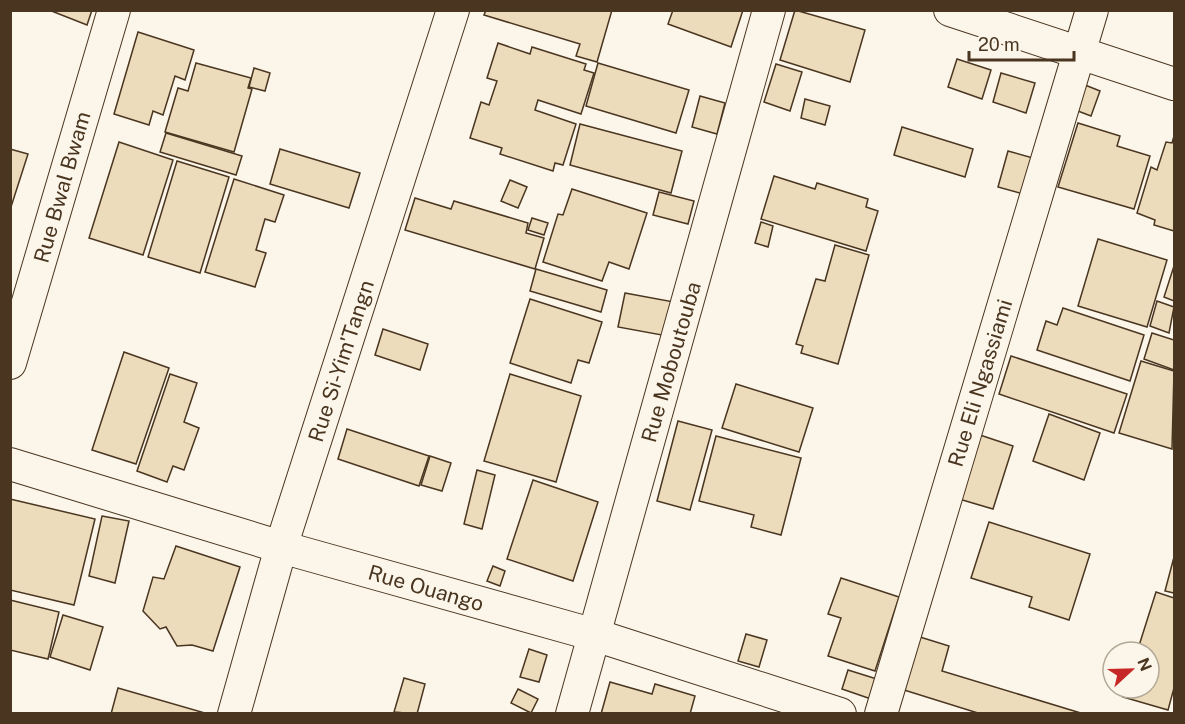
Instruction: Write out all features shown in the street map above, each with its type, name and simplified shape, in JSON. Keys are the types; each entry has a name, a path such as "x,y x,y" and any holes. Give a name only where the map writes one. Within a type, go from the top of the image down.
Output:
{"street":[{"name":"Rue Bwal Bwam","path":"10,363 114,10"},
{"name":"Rue Si-Yim'Tangn","path":"234,714 281,547 453,10"},
{"name":"Rue Moboutouba","path":"572,714 769,10"},
{"path":"950,10 1174,84"},
{"name":"Rue Eli Ngassiami","path":"881,714 1092,10"},
{"name":"Rue Ouango","path":"10,464 281,547 595,635 840,714"}],"building":[{"path":"49,10 92,10 87,25"},
{"path":"486,10 612,10 597,62 576,56 580,44 484,15"},
{"path":"673,10 743,10 731,47 668,24"},
{"path":"795,10 865,30 850,82 780,60"},
{"path":"138,32 194,50 185,80 175,76 163,115 153,111 149,125 114,114"},
{"path":"498,43 530,54 532,47 586,64 584,70 594,73 581,114 538,100 535,110 576,124 563,165 555,163 553,171 500,154 502,148 470,138 481,102 489,105 497,81 487,78"},
{"path":"957,59 991,70 982,99 948,87"},
{"path":"196,63 251,78 248,88 252,89 234,152 165,132 178,88 188,91"},
{"path":"598,63 689,90 676,133 586,106"},
{"path":"776,64 802,72 790,111 764,102"},
{"path":"254,68 270,73 265,91 249,87"},
{"path":"1001,73 1035,83 1026,113 993,102"},
{"path":"1080,83 1100,91 1091,116 1070,108"},
{"path":"700,96 725,103 717,134 692,127"},
{"path":"805,99 830,106 825,125 801,118"},
{"path":"1078,123 1120,136 1117,146 1150,156 1134,209 1058,187"},
{"path":"580,124 682,151 671,193 570,165"},
{"path":"902,127 973,149 965,177 894,155"},
{"path":"166,133 242,156 236,175 160,152"},
{"path":"1174,136 1174,231 1154,225 1155,220 1137,213 1151,167 1157,170 1166,142 1172,143"},
{"path":"119,142 173,160 143,255 89,238"},
{"path":"10,149 28,154 10,210"},
{"path":"280,149 360,173 349,208 270,184"},
{"path":"1008,151 1040,160 1031,196 998,187"},
{"path":"177,161 229,177 200,273 148,257"},
{"path":"774,176 815,189 817,183 868,199 866,207 878,211 866,251 761,219"},
{"path":"234,179 284,195 275,222 265,219 256,250 266,253 255,287 205,272"},
{"path":"510,180 527,187 518,208 501,201"},
{"path":"572,189 647,213 629,269 609,262 602,281 543,262 558,214 563,215"},
{"path":"659,192 694,201 688,224 653,215"},
{"path":"415,198 451,209 454,201 528,223 526,233 544,238 535,269 405,230"},
{"path":"532,218 548,223 544,235 528,230"},
{"path":"761,222 773,226 768,247 755,243"},
{"path":"1098,239 1167,260 1147,327 1078,306"},
{"path":"835,245 869,255 838,364 801,353 803,346 796,344 816,279 825,281"},
{"path":"1174,266 1174,301 1164,297"},
{"path":"536,269 607,290 601,312 530,291"},
{"path":"625,293 674,302 667,336 618,327"},
{"path":"530,299 602,322 589,363 578,360 571,383 510,363"},
{"path":"1157,301 1174,307 1169,333 1150,326"},
{"path":"1063,308 1144,335 1130,381 1037,350 1046,321 1057,325"},
{"path":"383,329 428,344 420,370 375,355"},
{"path":"1152,333 1174,340 1174,370 1144,359"},
{"path":"124,352 169,368 136,464 92,450"},
{"path":"1011,356 1127,394 1114,433 999,394"},
{"path":"1141,361 1174,371 1172,449 1119,433"},
{"path":"170,374 197,383 184,422 199,428 184,470 173,466 167,482 137,471"},
{"path":"510,374 581,396 556,482 484,461"},
{"path":"736,384 813,408 799,452 722,428"},
{"path":"1049,414 1100,433 1084,480 1033,461"},
{"path":"678,421 712,430 690,510 657,501"},
{"path":"347,429 429,456 419,486 338,459"},
{"path":"980,435 1013,446 993,509 959,499"},
{"path":"716,436 801,458 781,535 751,527 754,515 699,501"},
{"path":"430,456 451,463 442,491 421,485"},
{"path":"477,470 495,475 482,529 464,524"},
{"path":"533,480 598,502 573,581 507,559"},
{"path":"10,499 95,519 74,605 10,590"},
{"path":"102,516 129,521 115,583 89,576"},
{"path":"989,522 1090,554 1069,620 1029,607 1032,597 971,578"},
{"path":"176,546 240,567 213,651 192,645 177,646 166,627 160,629 143,611 153,577 164,579"},
{"path":"1174,557 1174,593 1165,591"},
{"path":"493,566 505,571 500,586 487,581"},
{"path":"841,578 899,597 875,671 828,656 841,618 828,614"},
{"path":"1156,592 1174,598 1174,688 1168,710 1133,700 1161,700 1161,640 1141,640"},
{"path":"10,600 59,612 48,659 10,650"},
{"path":"63,615 103,627 90,670 50,657"},
{"path":"746,634 767,640 759,667 738,661"},
{"path":"920,637 949,646 942,671 1084,714 981,714 904,690"},
{"path":"529,649 547,655 539,682 520,677"},
{"path":"848,670 880,680 874,700 842,689"},
{"path":"404,678 425,684 417,714 394,712"},
{"path":"610,682 652,694 655,684 695,696 690,714 601,714"},
{"path":"118,688 205,713 205,714 111,714"},
{"path":"518,689 538,699 531,713 511,703"}]}
